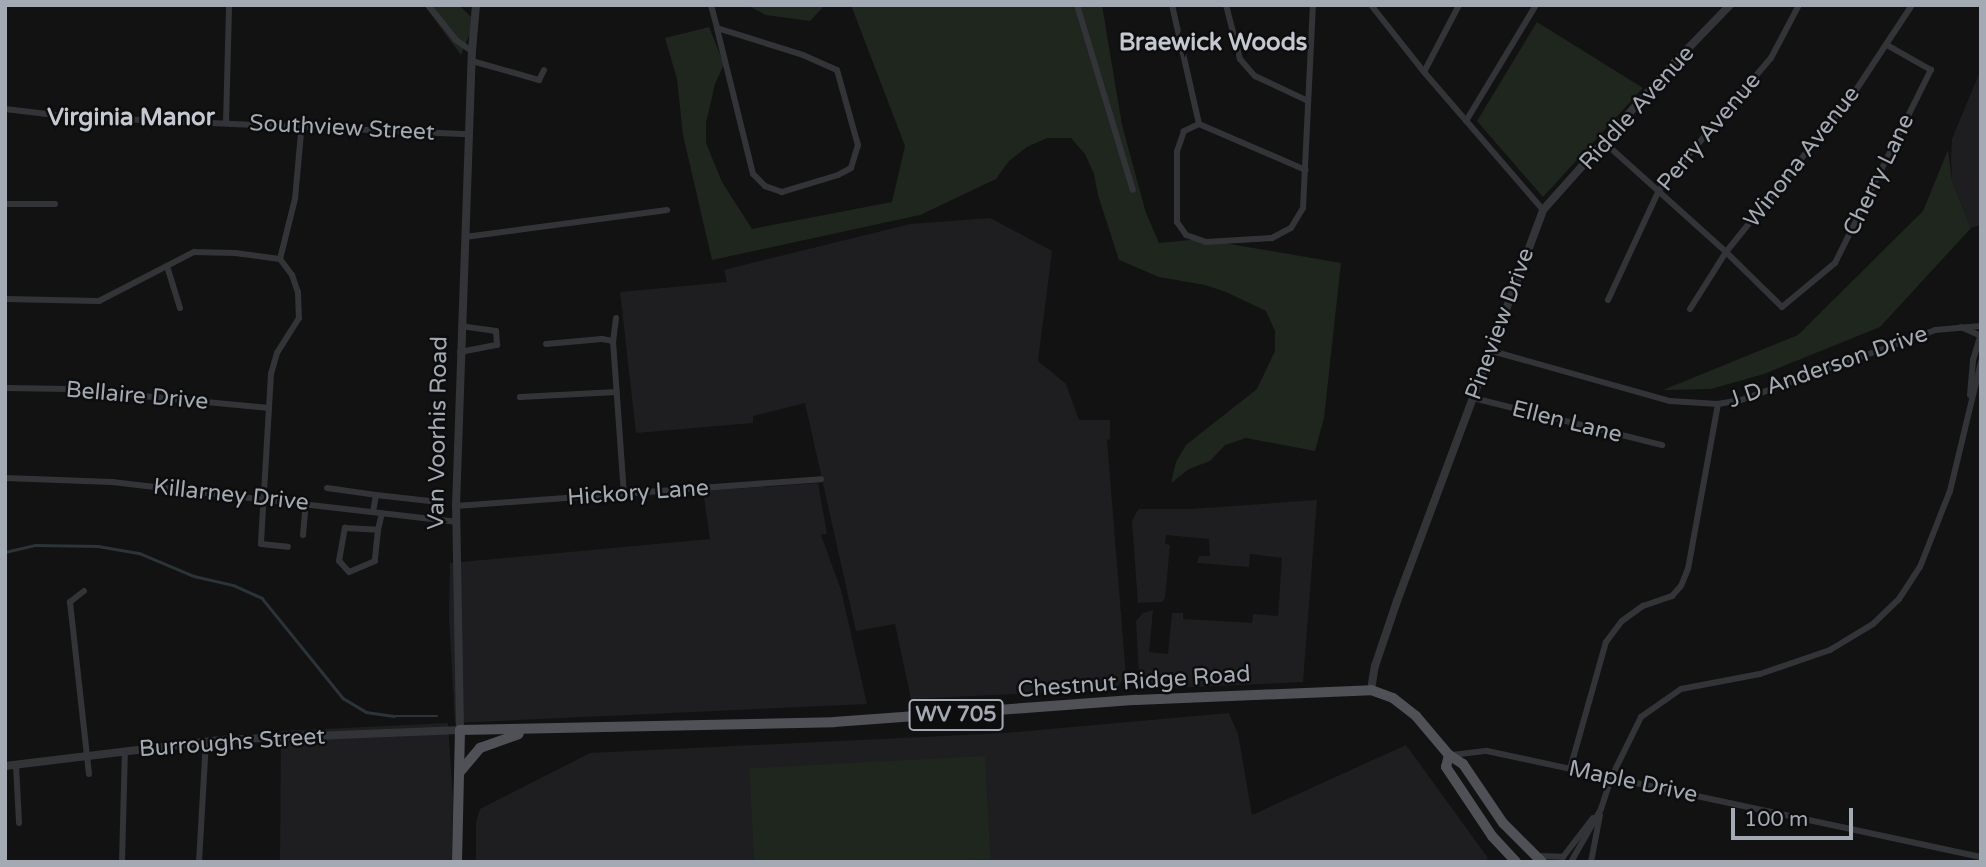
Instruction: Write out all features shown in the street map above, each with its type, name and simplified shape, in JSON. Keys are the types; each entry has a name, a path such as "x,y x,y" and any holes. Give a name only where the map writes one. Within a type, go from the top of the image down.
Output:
{"main road":[{"name":"Chestnut Ridge Road","path":"460,730 874,720 1136,700 1371,690 1406,706 1449,755 1463,764 1503,823 1542,862"},
{"name":"Van Voorhis Road","path":"457,862 460,730"},
{"path":"459,773 489,742 533,730"},
{"name":"Chestnut Ridge Road","path":"1449,755 1446,767 1492,836 1516,862"}],"street":[{"path":"226,123 229,5"},
{"path":"428,5 457,40 472,51"},
{"name":"Van Voorhis Road","path":"460,730 456,506 461,326 476,5"},
{"path":"711,5 753,174 765,186 782,192 838,175 851,168 858,145 837,70 803,55 717,28"},
{"path":"1077,5 1133,190"},
{"path":"1172,5 1199,124"},
{"path":"1226,5 1240,59 1255,76 1306,100"},
{"path":"1306,170 1199,124 1184,131 1177,151 1177,222 1186,235 1206,242 1272,238 1291,228 1303,208 1306,170 1306,100 1313,5"},
{"path":"1424,72 1458,5"},
{"path":"1466,121 1535,5"},
{"name":"Riddle Avenue","path":"1543,210 1674,63 1730,5"},
{"name":"Perry Avenue","path":"1608,300 1659,190 1771,58 1799,5"},
{"name":"Winona Avenue","path":"1690,309 1726,252 1852,96 1912,5"},
{"path":"1375,7 1424,72 1543,210"},
{"name":"Cherry Lane","path":"1726,252 1782,307 1835,263 1931,70 1887,45"},
{"path":"472,61 539,80 544,70"},
{"name":"Southview Street","path":"5,109 73,117 469,134"},
{"path":"280,259 295,199 301,133"},
{"path":"1605,143 1726,252"},
{"path":"5,204 55,204"},
{"path":"465,237 667,210"},
{"name":"Pineview Drive","path":"1371,690 1375,666 1397,601 1543,210"},
{"path":"5,299 99,301 194,252 280,259 292,275 298,292 299,318 277,353 271,374 261,544 288,547"},
{"path":"167,267 180,308"},
{"path":"617,318 613,341 624,495"},
{"path":"460,352 498,345 496,331 461,326"},
{"name":"J D Anderson Drive","path":"1960,326 1980,335"},
{"name":"J D Anderson Drive","path":"1492,351 1670,401 1718,404 1741,400 1935,330 1981,326"},
{"path":"1970,400 1973,360 1980,335"},
{"path":"546,344 602,338 613,341"},
{"path":"1591,862 1601,809 1611,778 1641,717 1681,689 1760,674 1830,650 1873,624 1899,599 1920,567 1950,491 1981,362"},
{"name":"Bellaire Drive","path":"5,388 69,389 269,408"},
{"path":"520,397 617,392"},
{"name":"Ellen Lane","path":"1473,398 1662,445"},
{"path":"1570,769 1606,642 1622,621 1643,606 1672,596 1681,586 1688,569 1718,404"},
{"name":"Killarney Drive","path":"5,478 112,482 456,522"},
{"name":"Hickory Lane","path":"456,506 821,479"},
{"path":"327,488 430,501"},
{"path":"373,512 376,495"},
{"path":"303,535 306,503"},
{"path":"377,530 345,528 339,561 349,572 375,561 377,530 382,513"},
{"path":"84,591 70,602 89,774"},
{"name":"Burroughs Street","path":"5,766 206,742 460,730"},
{"path":"200,862 206,742"},
{"path":"122,862 125,751"},
{"name":"Maple Drive","path":"1449,755 1488,751 1981,856"},
{"path":"16,765 19,823"},
{"path":"1532,852 1550,859 1563,858 1601,809"},
{"path":"1571,862 1601,809"}],"shaded area":[{"path":"424,5 459,5 475,21 461,55"},
{"path":"747,5 825,5 810,21 766,15"},
{"path":"851,5 1102,5 1122,125 1146,213 1159,243 1201,239 1341,263 1324,418 1315,451 1246,438 1225,445 1210,461 1189,469 1171,483 1176,462 1186,445 1257,389 1275,351 1275,331 1266,311 1226,292 1205,285 1159,277 1119,260 1094,174 1085,154 1071,138 1047,138 1027,147 1009,161 996,179 920,215 712,260 683,135 677,79 665,38 709,27 724,64 715,84 706,123 706,143 722,182 752,229 892,202 905,146"},
{"path":"1537,22 1643,88 1543,197 1477,121"},
{"path":"1981,69 1981,225 1971,228 1952,181 1952,139"},
{"path":"1948,150 1952,181 1971,228 1880,327 1764,374 1711,389 1663,390 1798,335 1923,211"},
{"path":"990,218 1052,251 1038,361 1066,384 1079,420 1110,420 1110,439 1107,440 1126,676 1116,689 911,699 895,624 856,631 805,403 753,416 753,423 636,433 620,292 727,282 724,270 910,224"},
{"path":"818,483 827,534 821,535 841,590 867,704 455,723 449,616 450,563 710,539 703,491"},
{"path":"1317,500 1303,682 1147,689 1139,674 1136,621 1143,613 1153,610 1149,652 1168,654 1172,613 1183,613 1183,619 1252,623 1253,614 1278,616 1282,558 1250,554 1249,567 1197,563 1199,556 1210,556 1209,539 1166,535 1165,544 1170,545 1165,598 1162,602 1138,603 1132,522 1139,509 1191,509"},
{"path":"1229,713 1238,734 1252,815 1406,745 1488,858 1483,862 476,862 476,822 480,809 590,753 1004,733"},
{"path":"448,723 453,799 452,862 280,862 281,731"},
{"path":"985,756 990,859 930,862 754,862 749,768"}],"waterway":[{"path":"5,552 35,545 98,546 139,553 194,576 233,585 262,598 343,698 366,712 394,716 437,716"}],"district":[{"name":"Braewick Woods","path":"1213,43"},
{"name":"Virginia Manor","path":"131,118"}]}
